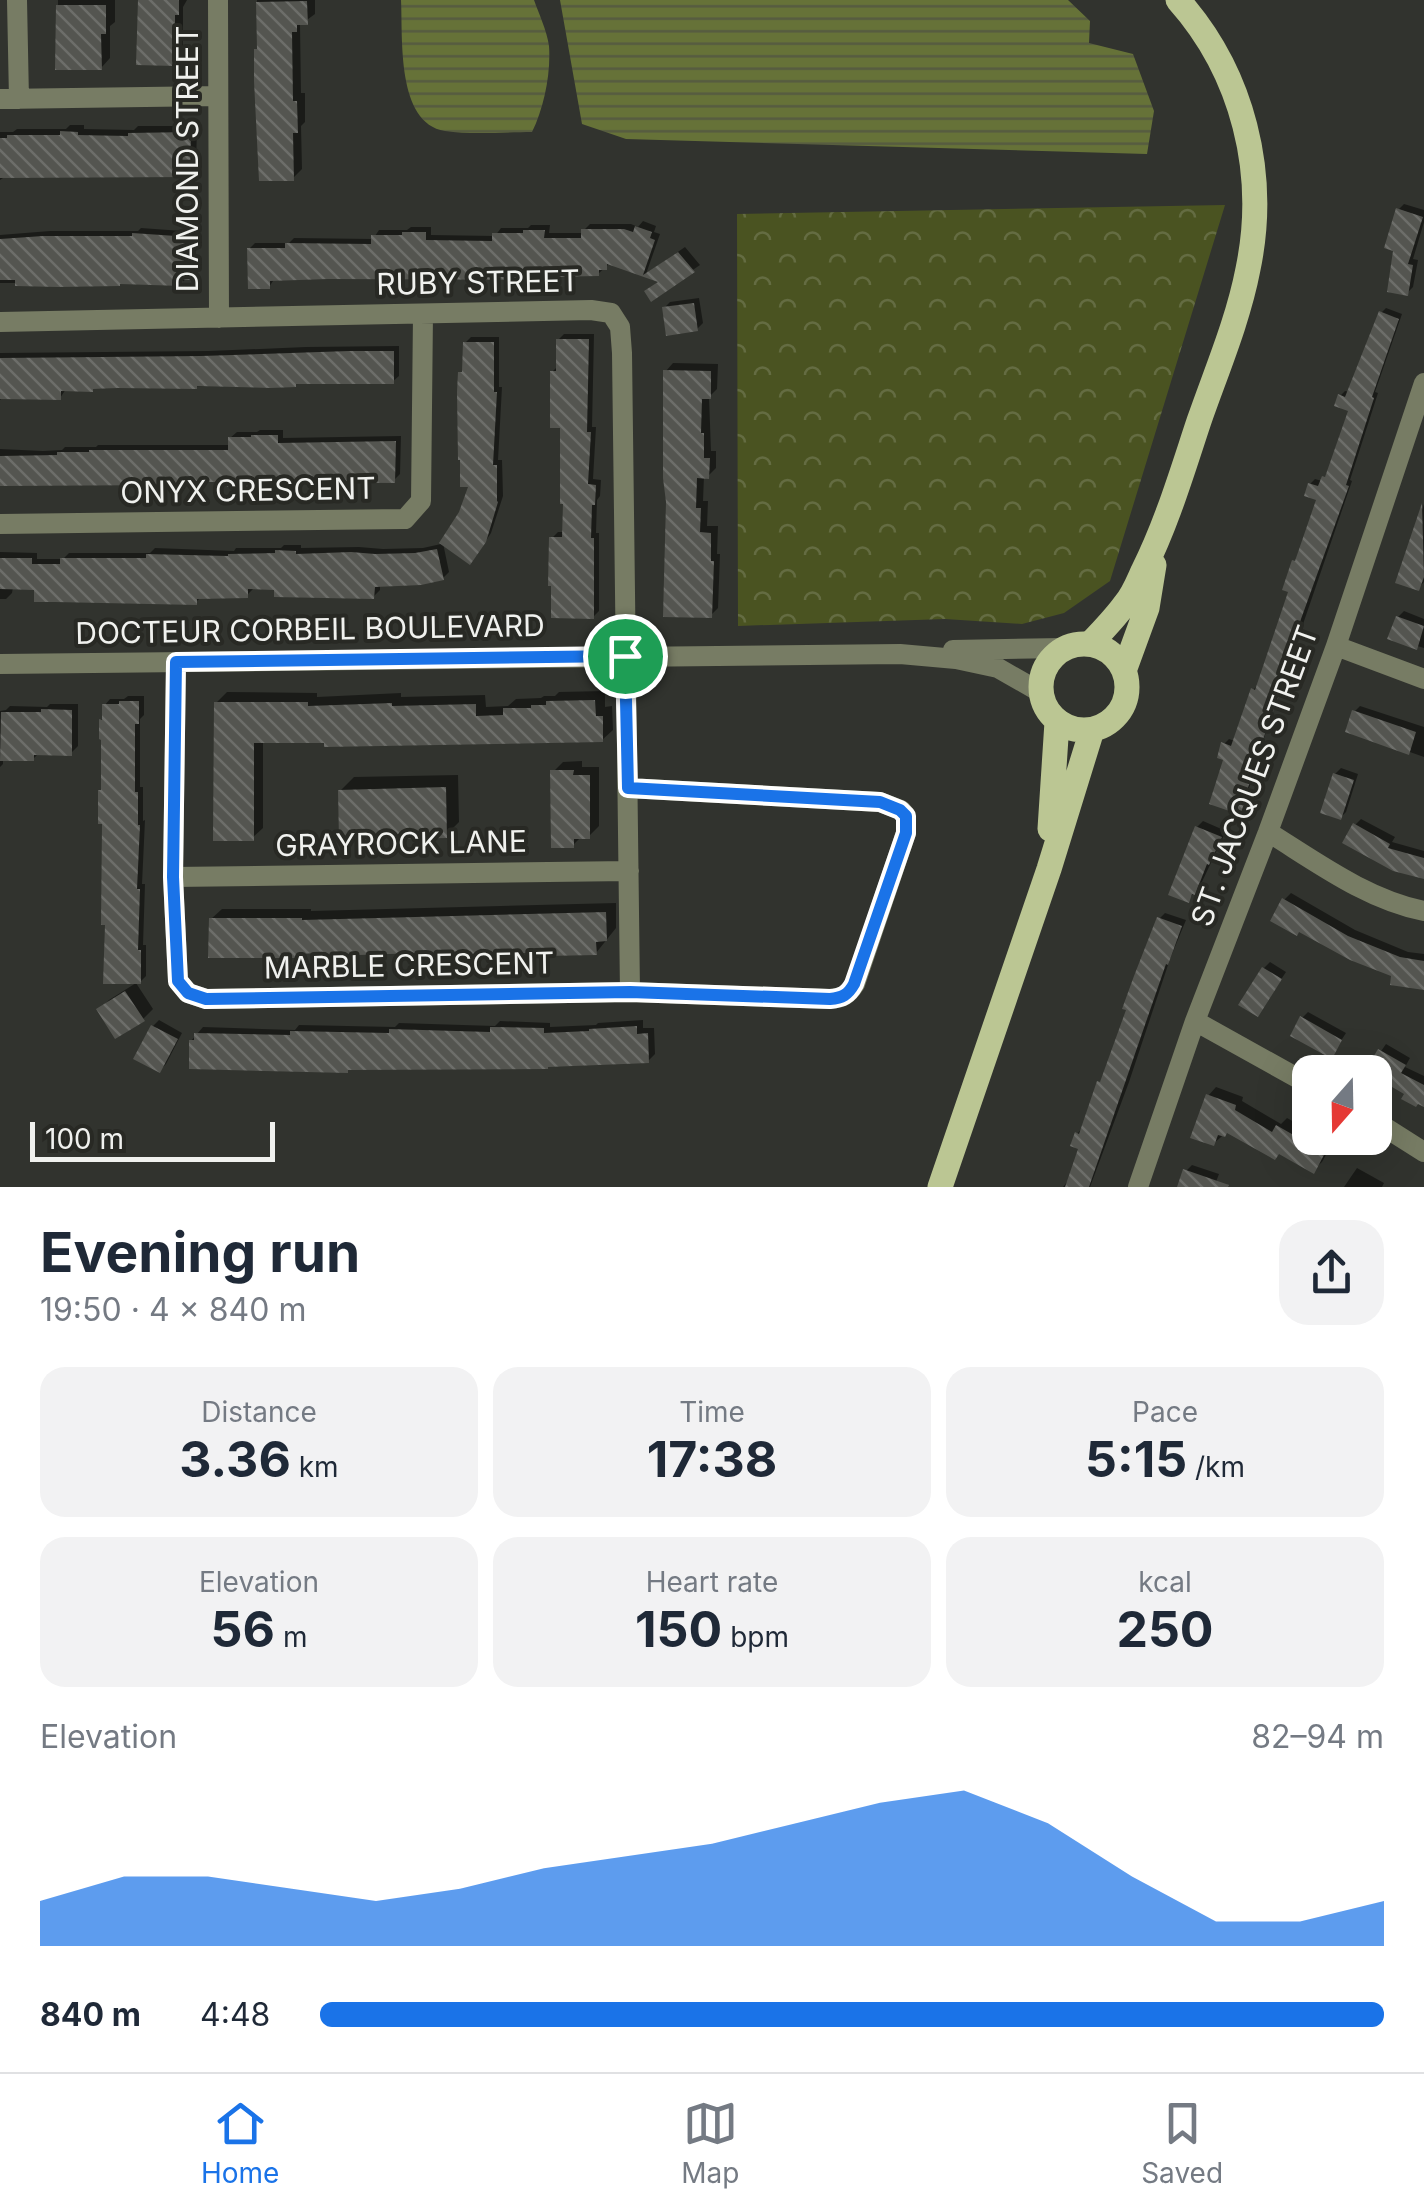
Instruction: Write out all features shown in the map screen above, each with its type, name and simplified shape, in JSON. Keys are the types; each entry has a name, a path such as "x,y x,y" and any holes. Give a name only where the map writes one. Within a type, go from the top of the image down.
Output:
{"main road":[{"path":"1090,644 1127,602 1158,540 1245,284 1254,234 1252,157 1241,110 1215,50 1178,0"},
{"path":"1124,672 1147,608 1158,540"},
{"path":"1090,644 1116,658 1128,686 1118,715 1106,725 1080,731 1058,722 1043,704 1040,679 1045,666 1064,648 1090,644"},
{"path":"1048,869 1058,722"},
{"path":"940,1187 1092,730"}],"street":[{"path":"17,0 10,99 218,96"},
{"name":"DIAMOND STREET","path":"218,0 219,318"},
{"name":"RUBY STREET","path":"0,322 591,310 611,313 620,327 625,656"},
{"name":"ONYX CRESCENT","path":"0,524 405,520 421,501 423,314"},
{"name":"ST. JACQUES STREET","path":"1138,1187 1195,1022 1336,646 1424,383"},
{"path":"1336,646 1424,679"},
{"name":"DOCTEUR CORBEIL BOULEVARD","path":"921,655 958,649 1064,648"},
{"name":"DOCTEUR CORBEIL BOULEVARD","path":"0,664 921,655 998,668 1040,692"},
{"path":"625,656 630,992 830,999 842,998 849,992 908,824 900,810 880,802 628,788"},
{"name":"MARBLE CRESCENT","path":"176,662 173,877 178,981 188,993 206,999 630,992"},
{"path":"1268,832 1360,889 1424,911"},
{"name":"GRAYROCK LANE","path":"173,877 629,871"},
{"path":"1195,1022 1292,1075"},
{"path":"1392,1132 1424,1152"}],"green space":[{"path":"1225,205 1110,581 1064,613 1022,624 945,619 738,626 737,214"}],"shaded area":[{"path":"401,0 534,0 547,34 549,56 548,79 532,132 455,132 429,125 410,96 405,77"},
{"path":"560,0 1068,0 1090,21 1089,43 1133,54 1154,111 1147,154 626,139 582,124"}],"building":[{"path":"138,0 179,0 179,15 175,15 175,66 136,65"},
{"path":"307,1 308,25 297,25 297,32 292,32 293,101 297,101 298,133 293,133 294,181 259,181 254,81 256,2"},
{"path":"56,5 106,5 106,34 101,34 102,70 55,70"},
{"path":"60,131 128,136 191,132 190,177 0,178 0,138 60,135"},
{"path":"1396,208 1423,217 1408,264 1413,265 1408,296 1387,292 1393,251 1384,248"},
{"path":"635,226 652,232 650,238 655,240 643,275 678,252 695,272 651,302 644,291 658,282 607,264 607,270 599,270 599,276 544,280 328,279 270,281 270,289 248,289 247,248 285,248 285,243 371,244 371,235 402,232 426,232 426,240 492,241 492,233 523,230 545,230 544,238 581,238 581,229 633,232"},
{"path":"132,233 191,237 191,280 183,280 182,286 58,287 15,286 15,280 0,280 0,239"},
{"path":"694,303 698,331 666,336 662,307"},
{"path":"1379,311 1399,319 1372,397 1346,485 1349,486 1248,781 1241,815 1209,804 1223,760 1217,758 1221,742 1231,746 1251,688 1255,690 1288,592 1282,590 1316,500 1304,496 1308,483 1318,486 1325,477 1348,411 1334,406 1338,394 1345,397"},
{"path":"556,339 589,339 588,484 596,485 591,538 594,619 551,618 549,537 562,537 563,504 560,428 550,428 550,371 556,371"},
{"path":"463,342 494,342 497,392 493,465 497,465 498,502 486,542 470,565 439,543 459,512 468,487 460,487 458,460 457,392"},
{"path":"394,351 394,384 118,388 61,391 61,400 0,399 0,358"},
{"path":"663,370 711,371 711,399 702,399 701,433 704,458 710,458 709,479 697,478 696,508 701,508 700,532 711,533 712,618 663,617"},
{"path":"278,435 278,443 396,441 395,483 0,486 0,456 89,450 228,450 228,437"},
{"path":"1422,503 1424,577 1419,591 1395,583"},
{"path":"437,549 444,580 375,587 374,599 274,597 274,590 248,589 248,598 197,599 197,605 34,602 34,590 0,589 0,558 32,558 32,564 60,564 60,558 146,558 146,554 228,556 275,550 296,554 375,554"},
{"path":"1396,616 1424,626 1417,650 1387,639"},
{"path":"595,700 596,716 603,716 603,742 324,747 324,743 254,743 254,841 213,841 214,702 308,702 308,706 476,704 476,716 503,715 503,708 531,708 546,705 546,701"},
{"path":"139,701 135,792 140,825 137,889 141,984 103,984 99,719 102,720 102,704"},
{"path":"72,710 72,756 34,755 34,761 0,761 1,712"},
{"path":"1352,710 1416,732 1409,755 1345,732"},
{"path":"550,770 590,775 590,839 574,839 574,848 551,848"},
{"path":"1333,773 1354,780 1341,820 1320,813"},
{"path":"446,787 447,838 339,840 338,790"},
{"path":"1353,823 1390,844 1388,848 1424,858 1424,879 1393,871 1342,843"},
{"path":"1195,826 1222,837 1189,903 1168,895"},
{"path":"1282,898 1348,936 1400,957 1424,961 1424,990 1390,985 1391,976 1270,921"},
{"path":"606,912 607,941 596,942 597,955 518,953 421,958 420,953 327,956 326,952 302,954 302,958 208,958 209,918 302,920"},
{"path":"1157,917 1182,926 1089,1187 1065,1187 1078,1149 1070,1146 1075,1132 1079,1134 1097,1081 1100,1082 1126,1010 1122,1009"},
{"path":"1262,967 1282,979 1258,1017 1238,1005"},
{"path":"125,991 145,1021 115,1039 96,1009"},
{"path":"1300,1016 1342,1040 1334,1055 1325,1055 1290,1036"},
{"path":"151,1025 178,1039 160,1073 133,1059"},
{"path":"637,1026 637,1034 648,1033 649,1063 348,1073 189,1069 189,1040 194,1040 194,1033 389,1033 389,1029 490,1032 490,1027 544,1028 544,1033"},
{"path":"1392,1057 1406,1065 1401,1073 1424,1085 1424,1107 1401,1099 1404,1094 1392,1087"},
{"path":"1206,1094 1236,1105 1235,1110 1272,1132 1276,1125 1292,1134 1292,1155 1324,1155 1314,1174 1279,1154 1275,1160 1227,1133 1225,1137 1218,1135 1214,1146 1190,1138"},
{"path":"1183,1169 1229,1185 1177,1187"}],"route":[{"path":"625,656 628,788 880,802 892,805 906,816 906,833 854,984 842,998 630,992 206,999 188,993 178,981 173,877 176,662 625,656"}]}
